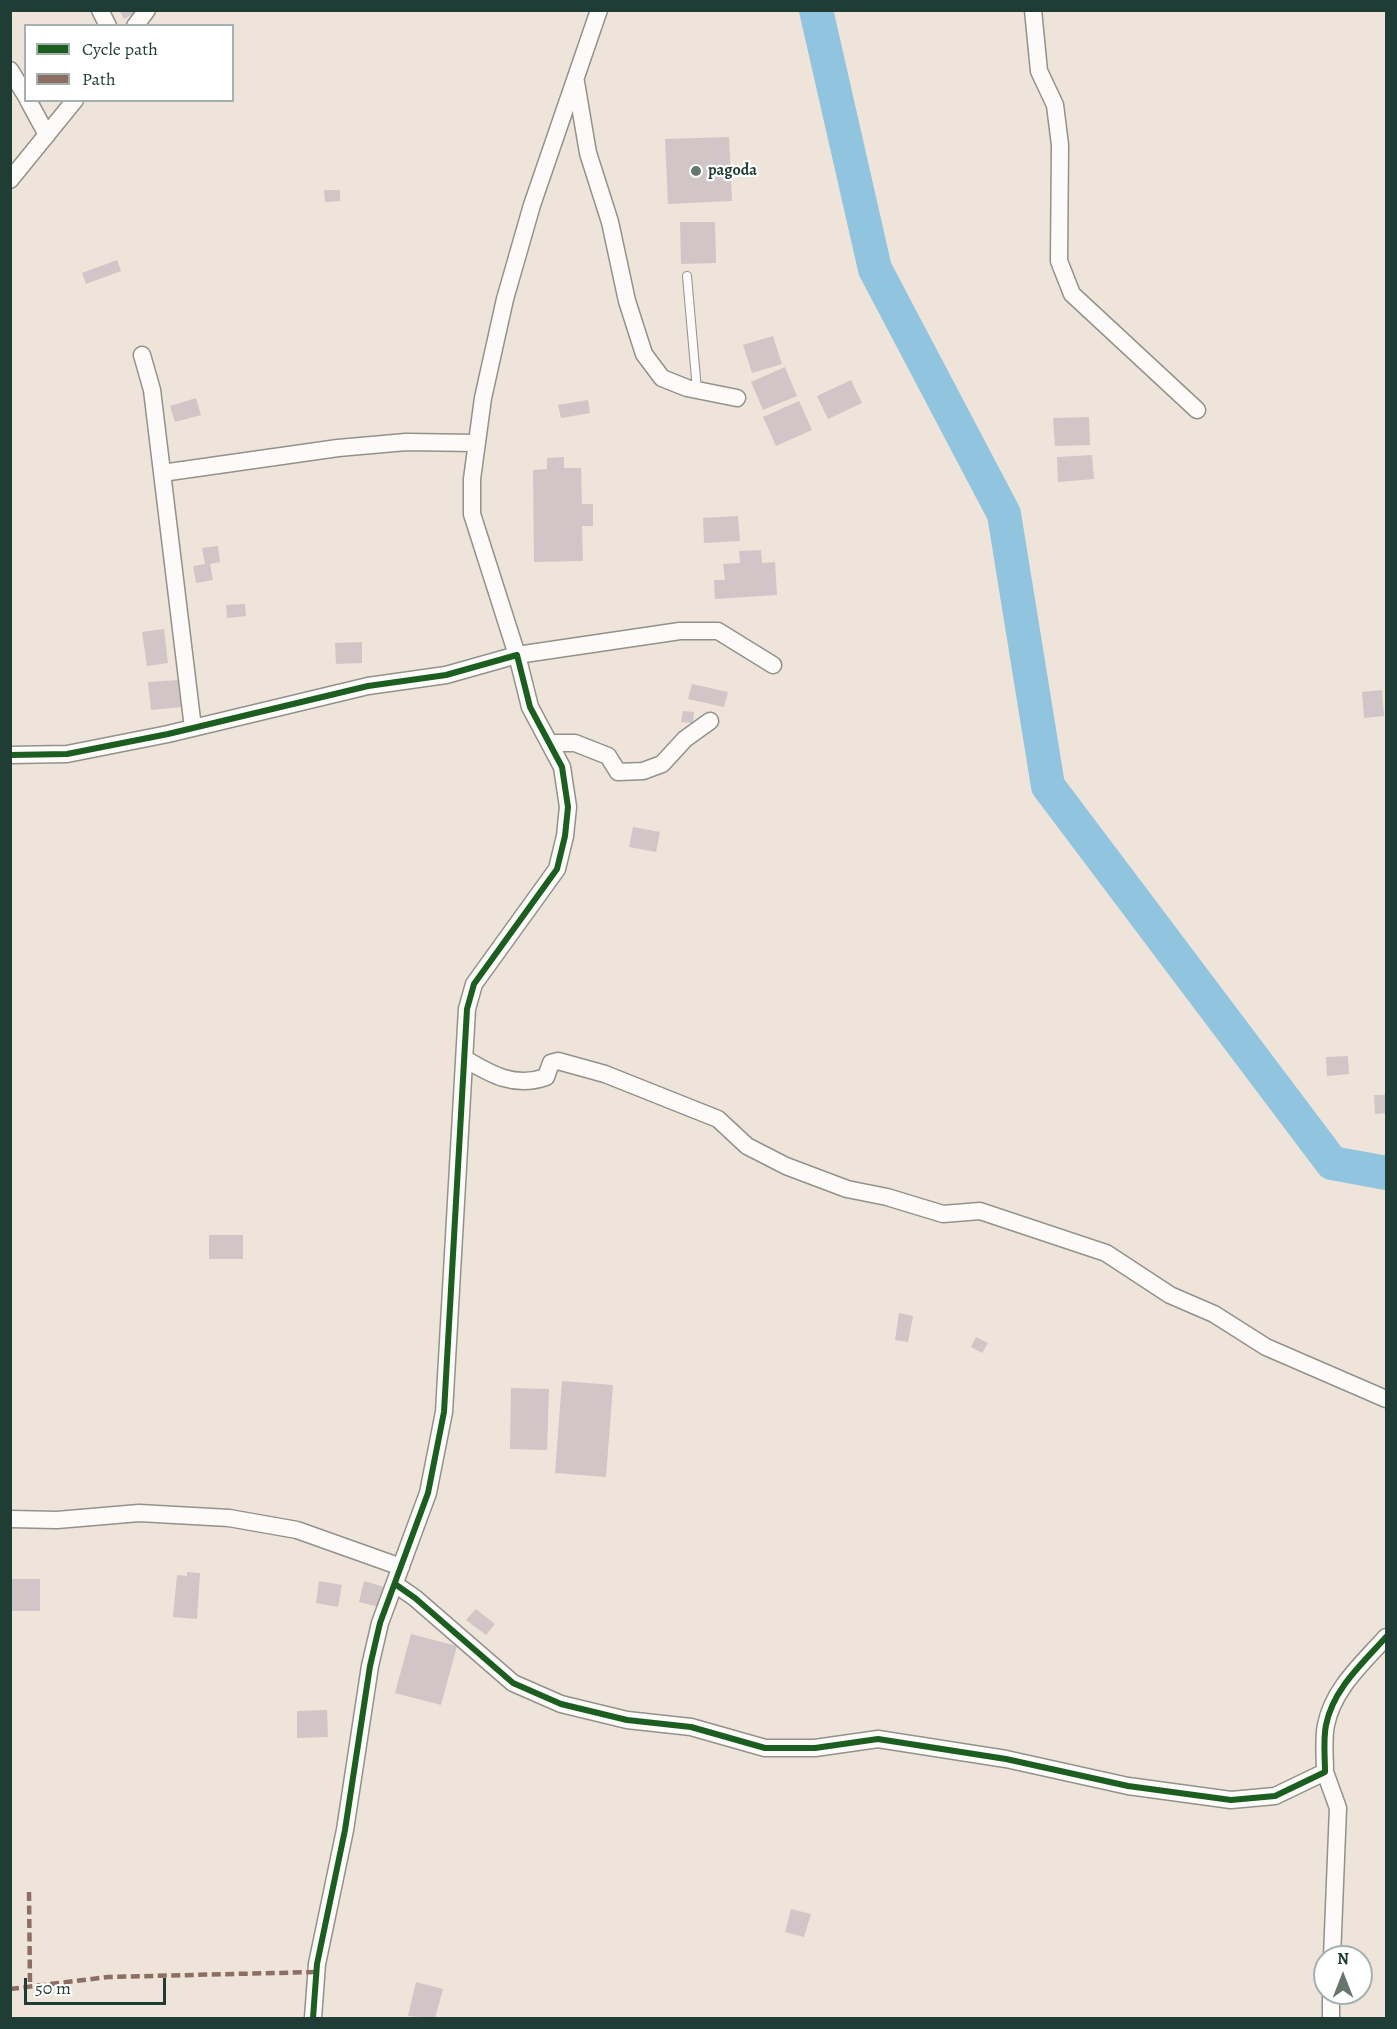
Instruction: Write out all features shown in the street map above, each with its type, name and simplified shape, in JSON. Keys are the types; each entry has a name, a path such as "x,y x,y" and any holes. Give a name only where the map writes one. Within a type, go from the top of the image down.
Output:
{"street":[{"path":"100,10 107,24"},
{"path":"136,24 147,10"},
{"path":"314,2019 317,1964 347,1819 370,1666 380,1623 428,1493 444,1412 459,1187 459,1124 467,1009 474,984 557,868 565,836 568,807 562,767 530,706 517,655 472,514 472,479 483,398 505,299 532,206 599,10"},
{"path":"1033,10 1039,71 1055,105 1059,135 1059,261 1072,294 1197,410"},
{"path":"10,70 24,93"},
{"path":"576,78 588,153 610,222 627,301 644,354 662,378 697,390 737,398"},
{"path":"29,102 47,135"},
{"path":"10,180 73,102"},
{"path":"142,355 152,390 192,728"},
{"path":"162,473 338,447 406,442 477,443"},
{"path":"10,755 67,754 192,728 368,686 446,675 517,655 680,631 718,631 773,665"},
{"path":"550,743 575,743 608,756 618,772 644,771 662,764 684,739 710,721"},
{"path":"465,1059 509,1081 533,1081 546,1077 551,1063 558,1061 604,1074 718,1119 747,1146 756,1151 786,1166 847,1189 887,1197 943,1214 981,1211 1106,1253 1170,1295 1214,1314 1266,1347 1386,1399"},
{"path":"10,1519 57,1520 139,1513 229,1518 297,1530 401,1567"},
{"path":"395,1584 415,1598 477,1655 513,1683 561,1704 627,1720 691,1727 765,1748 815,1748 878,1739 1006,1759 1128,1786 1231,1800 1275,1796 1325,1772"},
{"path":"1332,1945 1338,1808 1325,1772 1325,1727 1334,1700 1351,1676 1386,1637"}],"lane":[{"path":"687,276 697,390"}],"building":[{"path":"119,10 140,10 124,19"},
{"path":"729,137 732,201 668,204 665,139"},
{"path":"324,190 340,190 340,201 325,202"},
{"path":"680,222 715,222 716,263 681,264"},
{"path":"117,260 121,271 86,284 82,273"},
{"path":"773,336 782,364 752,373 743,345"},
{"path":"785,367 797,396 763,410 751,382"},
{"path":"851,380 862,403 828,419 817,396"},
{"path":"196,398 201,415 175,422 170,406"},
{"path":"588,400 590,413 561,418 558,405"},
{"path":"799,401 812,430 776,446 763,417"},
{"path":"1089,417 1090,445 1055,446 1053,418"},
{"path":"1092,455 1094,479 1058,482 1057,457"},
{"path":"564,457 564,468 581,468 582,504 593,504 593,526 582,526 583,561 534,562 533,470 547,469 547,458"},
{"path":"738,516 740,541 704,543 703,518"},
{"path":"218,546 220,562 210,564 213,580 196,583 193,566 205,564 202,548"},
{"path":"761,550 762,563 775,562 777,595 715,599 714,580 725,580 723,564 740,563 739,551"},
{"path":"245,604 246,616 227,618 226,605"},
{"path":"164,629 168,663 147,666 142,632"},
{"path":"362,642 362,663 336,664 335,643"},
{"path":"178,680 181,707 151,710 148,682"},
{"path":"692,684 728,692 724,707 688,699"},
{"path":"1382,690 1384,716 1364,718 1362,692"},
{"path":"683,711 694,712 693,723 681,722"},
{"path":"633,827 660,832 656,852 629,847"},
{"path":"1348,1056 1349,1074 1327,1076 1326,1057"},
{"path":"1374,1095 1386,1095 1386,1113 1375,1114"},
{"path":"209,1235 243,1235 243,1259 209,1259"},
{"path":"899,1313 913,1316 908,1342 895,1340"},
{"path":"976,1337 988,1343 982,1353 971,1347"},
{"path":"562,1381 613,1385 606,1477 555,1473"},
{"path":"511,1388 549,1389 547,1450 510,1449"},
{"path":"187,1572 200,1573 197,1619 173,1617 177,1575 187,1576"},
{"path":"11,1579 40,1579 40,1611 11,1611"},
{"path":"319,1581 342,1585 338,1607 316,1603"},
{"path":"364,1581 384,1587 379,1607 359,1602"},
{"path":"476,1609 495,1624 486,1635 466,1620"},
{"path":"411,1634 457,1646 441,1705 395,1693"},
{"path":"327,1710 328,1737 297,1738 297,1711"},
{"path":"791,1909 811,1914 804,1937 785,1932"},
{"path":"416,1982 443,1989 435,2018 408,2016"}],"waterway":[{"path":"816,10 875,269 1004,514 1048,786 1332,1163 1386,1173"}],"marked path":[{"path":"29,1892 30,1985"},
{"path":"10,1989 108,1977 316,1972"}],"cycle path":[{"path":"10,755 67,754 168,734 368,686 446,675 517,655 530,707 562,767 568,807 565,836 557,869 474,984 467,1009 444,1412 428,1493 380,1623 370,1666 345,1830 317,1964 313,2018"},
{"path":"395,1584 415,1598 513,1683 561,1704 627,1720 691,1727 765,1748 815,1748 878,1739 1006,1759 1128,1786 1231,1800 1275,1796 1325,1772 1325,1730 1335,1700 1358,1667 1386,1637"}],"place":[{"name":"pagoda","path":"696,171"}]}
